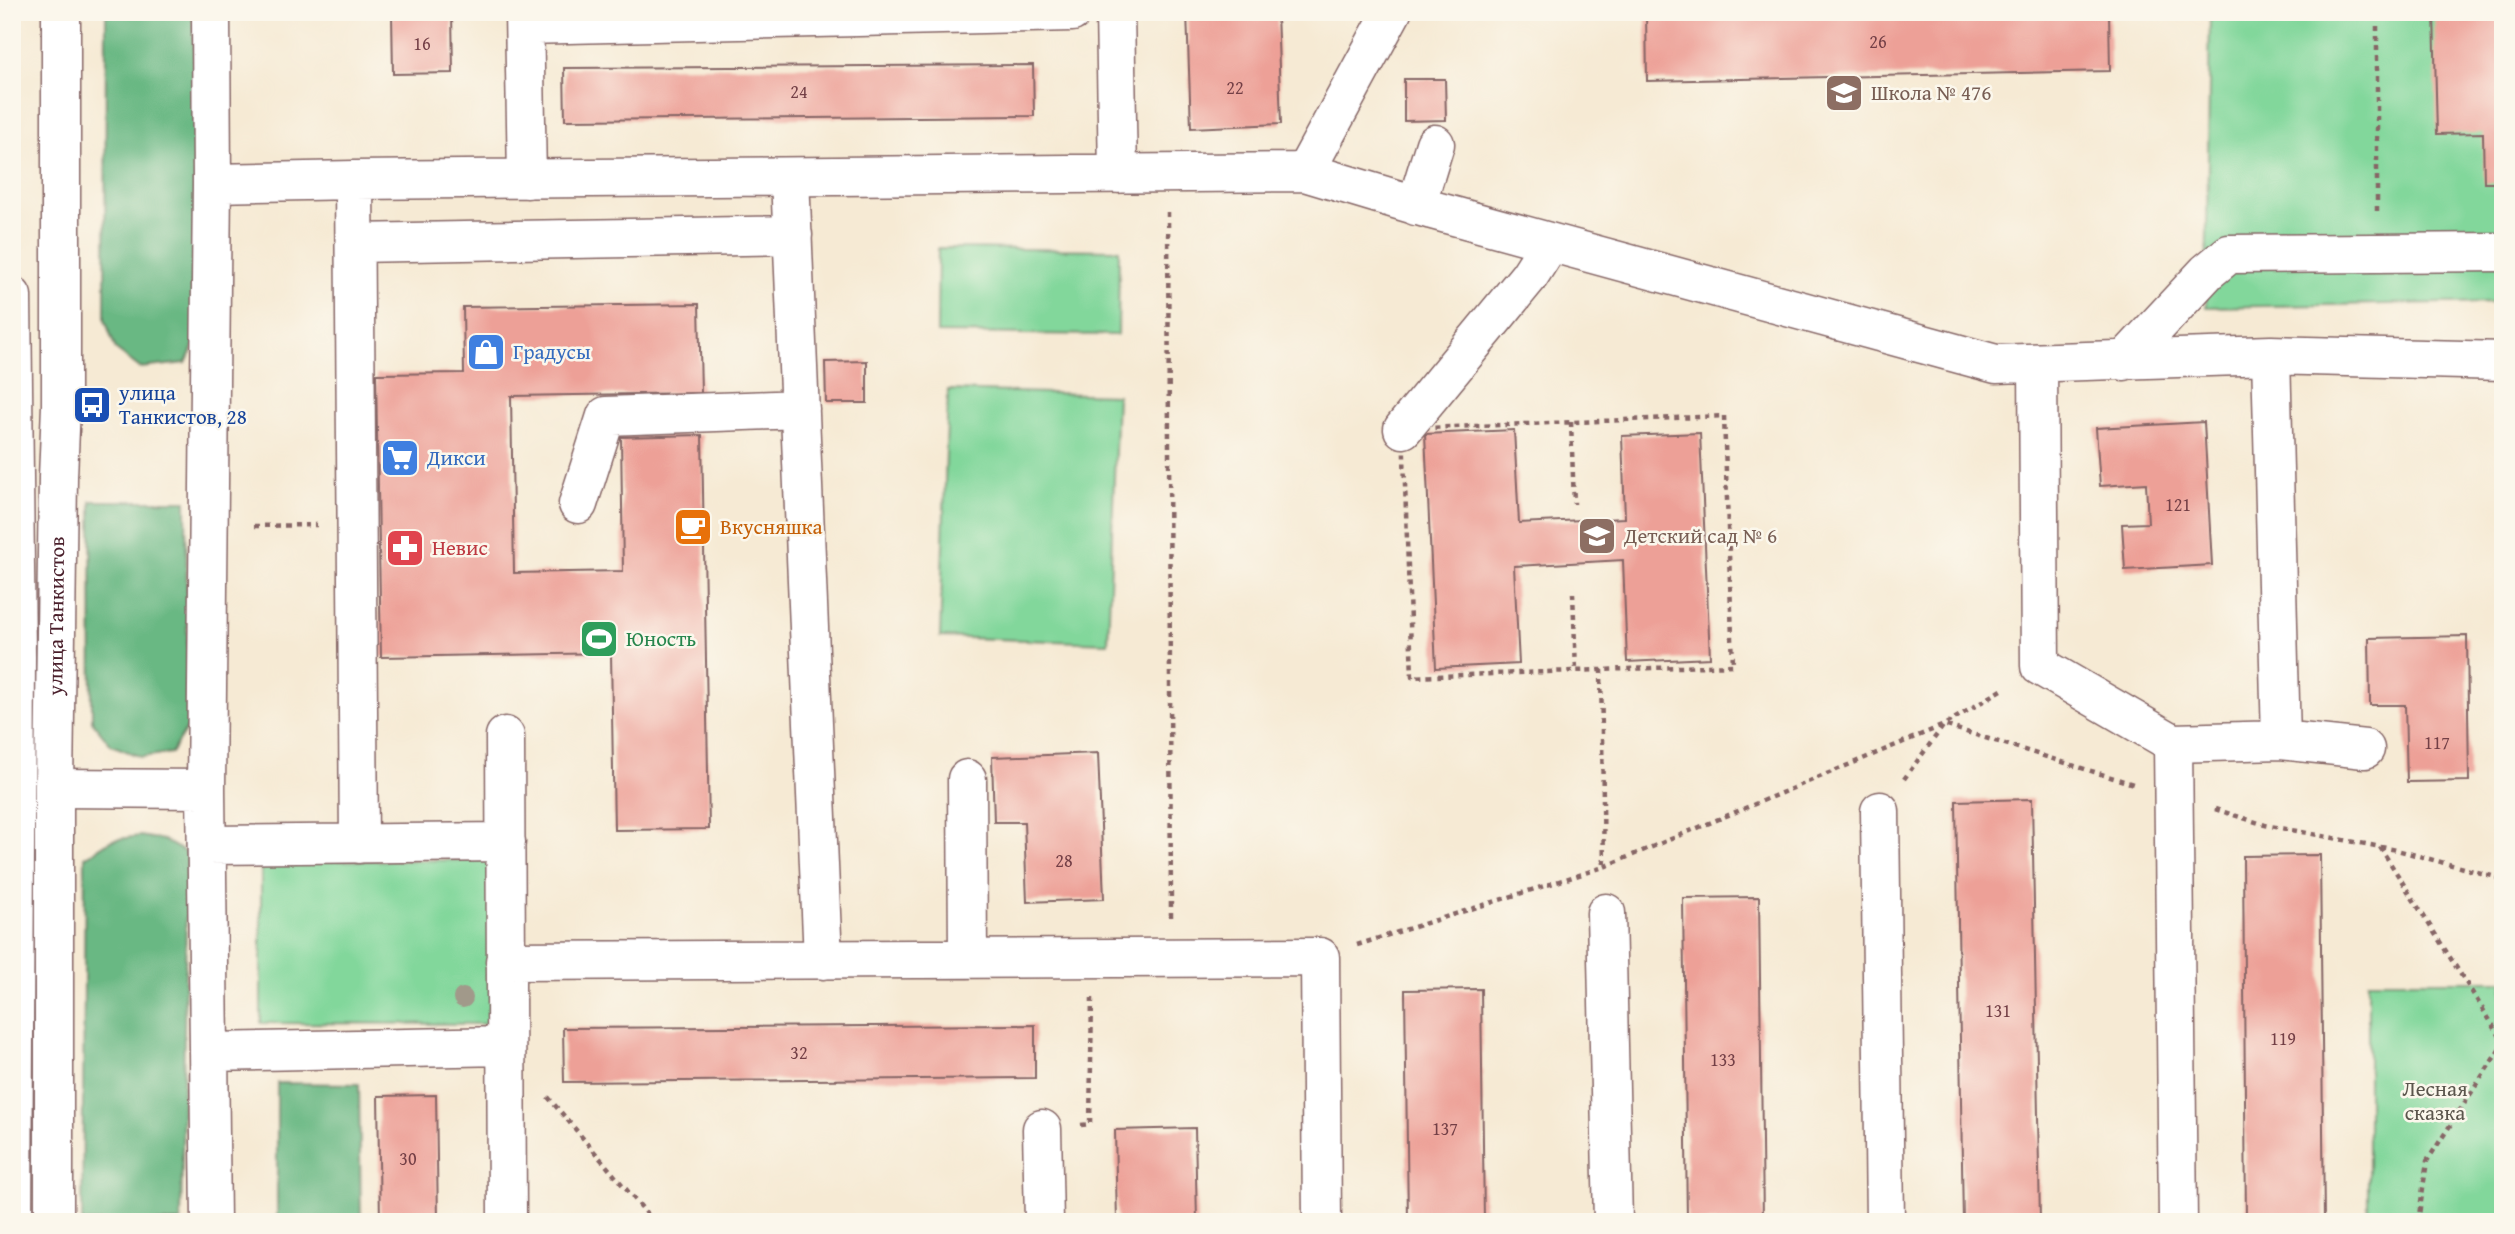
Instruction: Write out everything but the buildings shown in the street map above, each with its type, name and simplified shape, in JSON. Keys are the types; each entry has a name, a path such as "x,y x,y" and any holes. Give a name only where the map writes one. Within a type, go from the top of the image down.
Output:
{"main road":[{"name":"улица Танкистов","path":"54,1222 54,788 61,406 61,12"},
{"path":"211,12 212,183 206,789 211,1222"},
{"path":"527,178 524,19 1072,12"},
{"path":"1115,12 1118,174"},
{"path":"1305,172 1392,12"},
{"path":"1416,206 1435,144"},
{"path":"212,183 1305,172 1416,206 1996,364 2271,355 2503,361"},
{"path":"790,177 823,960"},
{"path":"354,180 359,844"},
{"path":"355,243 793,235"},
{"path":"1403,429 1529,276 1550,243"},
{"path":"2123,361 2207,272 2229,254 2503,251"},
{"name":"улица Танкистов","path":"12,296 13,1222"},
{"path":"2271,355 2281,740"},
{"path":"2038,364 2040,666 2173,743 2281,740 2365,749"},
{"path":"578,504 606,416 800,410"},
{"path":"505,736 506,1222"},
{"path":"2173,743 2178,1222"},
{"path":"14,777 54,788 206,789"},
{"path":"967,779 968,959"},
{"path":"1880,811 1885,1222"},
{"path":"207,845 506,842"},
{"path":"1606,913 1613,1222"},
{"path":"505,961 1320,957 1322,1222"},
{"path":"209,1052 505,1045"},
{"path":"1042,1129 1044,1222"}],"path":[{"path":"2377,12 2377,253"},
{"path":"1168,173 1171,958"},
{"path":"1724,416 1733,665 1412,677 1403,429 1571,422 1724,416"},
{"path":"1571,422 1574,503"},
{"path":"254,526 357,524"},
{"path":"1573,593 1576,670"},
{"path":"1320,957 1604,867 1944,725 2040,666"},
{"path":"1601,670 1603,833"},
{"path":"1944,725 2265,825 2380,847 2503,879"},
{"path":"1880,811 1944,725"},
{"path":"2380,847 2503,1042 2427,1161 2418,1222"},
{"path":"1042,1129 1090,1124 1093,959"},
{"path":"505,1045 654,1222"}],"green space":[{"path":"106,12 193,12 200,332 186,363 140,368 116,350 105,319"},
{"path":"2210,12 2503,12 2503,302 2206,307"},
{"path":"938,248 1119,250 1118,335 937,333"},
{"path":"948,390 1117,395 1108,643 940,637"},
{"path":"91,501 186,501 188,726 171,753 141,757 111,745 92,721"},
{"path":"140,836 163,840 187,853 181,1222 82,1222 85,857 112,840"},
{"path":"492,860 494,1024 261,1023 261,861"},
{"name":"Лесная сказка","path":"2368,981 2503,981 2503,1222 2368,1222"},
{"path":"277,1083 359,1084 361,1222 277,1222"}],"place":[{"name":"Школа № 476","path":"1844,93"},
{"name":"Градусы","path":"486,352"},
{"name":"улица Танкистов, 28","path":"92,405"},
{"name":"Дикси","path":"400,458"},
{"name":"Вкусняшка","path":"693,527"},
{"name":"Детский сад № 6","path":"1597,536"},
{"name":"Невис","path":"405,548"},
{"name":"Юность","path":"599,639"}]}
